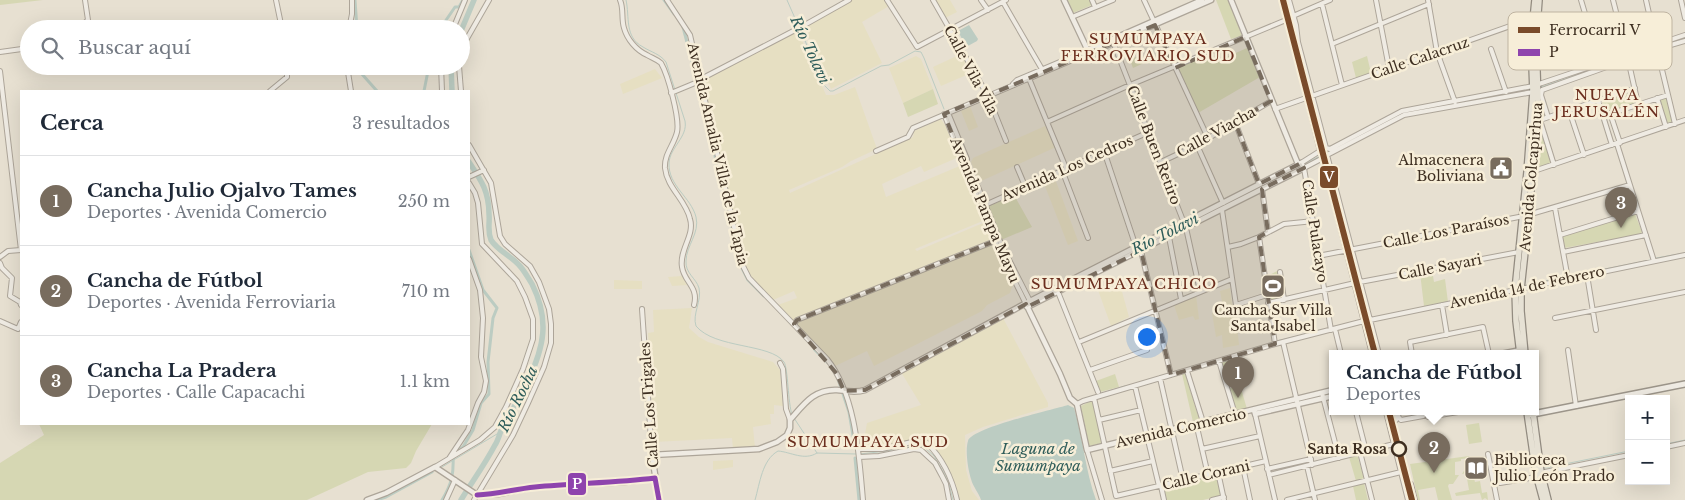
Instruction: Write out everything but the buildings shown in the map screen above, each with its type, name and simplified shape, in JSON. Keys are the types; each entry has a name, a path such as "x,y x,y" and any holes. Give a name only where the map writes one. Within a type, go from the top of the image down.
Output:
{"main road":[{"name":"Avenida Colcapirhua","path":"1518,290 1527,216 1536,89 1535,70"},
{"name":"Avenida Colcapirhua","path":"1530,172 1536,89"},
{"name":"Avenida Colcapirhua","path":"1522,350 1521,311 1518,290 1519,252 1527,216"},
{"path":"1539,412 1685,384"},
{"path":"1530,415 1543,500"},
{"path":"1538,474 1548,500"}],"street":[{"path":"85,0 88,20"},
{"path":"276,0 280,20"},
{"path":"351,20 352,0"},
{"path":"457,20 465,0"},
{"path":"470,33 489,0"},
{"path":"620,0 623,12 622,22 628,38 641,52 656,58 661,63 674,92 678,130 667,153 665,168 669,181 690,218 691,226 682,266 696,293 694,305"},
{"name":"Avenida Amalia Villa de la Tapia","path":"667,0 690,36 743,266 749,278 834,368 844,391 859,453 863,500"},
{"path":"674,92 700,81 849,0"},
{"path":"887,0 917,47 1004,1 1043,71"},
{"name":"Calle Vila Vila","path":"932,0 988,96 1006,141"},
{"path":"981,0 988,10"},
{"path":"1064,0 1089,51"},
{"path":"1092,0 1095,7"},
{"path":"1072,17 1113,0"},
{"path":"1144,0 1208,138"},
{"path":"1191,7 1202,0"},
{"path":"876,151 908,136 913,128 1012,85 1017,80 1043,71 1211,0"},
{"name":"Calle Pulacayo","path":"1231,0 1271,101 1299,163 1304,168 1324,289 1340,350"},
{"path":"791,418 822,391 858,392 864,390 1136,247 1222,210 1320,151 1289,0"},
{"path":"1293,16 1330,0"},
{"path":"1376,0 1389,68"},
{"path":"1681,0 1685,18"},
{"path":"1332,44 1429,2 1437,52 1455,102"},
{"path":"1322,4 1342,85"},
{"path":"1047,122 1286,20"},
{"name":"Calle Calacruz","path":"1309,96 1508,27"},
{"path":"1290,28 1326,148 1330,148 1402,111 1506,92 1536,89 1585,70"},
{"path":"1672,41 1685,35"},
{"name":"Calle Buen Retiro","path":"1113,40 1185,226 1200,291"},
{"path":"1672,44 1685,41"},
{"path":"0,52 20,49"},
{"path":"1491,49 1506,92"},
{"path":"1028,304 1058,292 1169,237 1223,203 1304,168 1404,115 1536,89 1590,70"},
{"path":"1630,70 1638,104"},
{"path":"1662,70 1675,124"},
{"path":"0,71 20,226"},
{"path":"271,90 288,75"},
{"path":"348,75 351,90"},
{"path":"441,75 442,90"},
{"path":"460,75 461,90"},
{"path":"1028,77 1047,122 1088,238"},
{"path":"1554,165 1540,120 1634,88"},
{"path":"1536,89 1548,117"},
{"path":"1603,116 1668,95"},
{"name":"Calle Viacha","path":"1275,109 1309,96"},
{"path":"1657,98 1666,127"},
{"path":"1598,100 1616,144 1654,261"},
{"name":"Calle Viacha","path":"1161,162 1197,145 1271,101"},
{"path":"1569,110 1584,155"},
{"path":"1610,113 1616,144"},
{"name":"Avenida Pampa Mayu","path":"946,114 967,159"},
{"name":"Avenida Pampa Mayu","path":"946,114 995,241 1028,304"},
{"path":"1530,172 1685,120"},
{"path":"1235,122 1261,187 1268,232"},
{"name":"Avenida Los Cedros","path":"985,205 1149,132"},
{"path":"1197,145 1223,203"},
{"path":"470,147 493,190 500,236 505,244 530,266 538,282 549,309 552,338 544,367 523,416 474,500"},
{"path":"1104,152 1136,247"},
{"path":"1325,157 1378,350"},
{"path":"1017,167 1025,186"},
{"path":"470,177 483,171"},
{"path":"367,500 386,493 435,467 480,440 494,427 506,407 530,352 533,339 533,319 517,281 482,244 478,203 470,185"},
{"name":"Calle Los Paraísos","path":"1318,256 1527,216 1630,185"},
{"name":"Avenida Pampa Mayu","path":"978,186 1002,246 1070,398 1077,404 1087,450 1102,500"},
{"path":"1555,208 1568,279"},
{"path":"1222,210 1236,305 1267,295"},
{"path":"1560,235 1638,211"},
{"path":"1228,247 1259,237 1284,224 1314,221"},
{"path":"1563,252 1646,235"},
{"path":"1169,237 1180,299"},
{"path":"1259,237 1275,344"},
{"path":"794,324 798,320 995,241"},
{"path":"1349,249 1371,350"},
{"path":"0,257 8,251 20,250"},
{"path":"1141,251 1170,374"},
{"name":"Calle Sayari","path":"1360,282 1519,252"},
{"name":"Avenida 14 de Febrero","path":"1370,320 1685,255"},
{"path":"470,262 480,290 483,318 481,357 486,381 484,392 470,425"},
{"path":"0,263 2,268 12,278 10,296 20,302"},
{"path":"1280,272 1284,300"},
{"path":"1587,275 1596,330"},
{"path":"1079,342 1232,279"},
{"path":"1268,303 1355,283"},
{"path":"1058,292 1098,392"},
{"path":"1555,318 1685,292"},
{"path":"1442,305 1447,334"},
{"name":"Calle Los Trigales","path":"642,309 652,455 659,500"},
{"path":"0,321 18,329 20,324"},
{"path":"1077,404 1170,374 1187,371 1275,344 1364,322"},
{"path":"1411,350 1410,342 1483,327 1488,350"},
{"path":"1283,342 1312,464"},
{"path":"1090,370 1147,350"},
{"path":"1568,350 1576,406"},
{"path":"1219,361 1236,414"},
{"path":"652,455 760,449 777,442 787,435 791,418 786,409 780,363"},
{"path":"1187,371 1203,422"},
{"path":"1160,378 1183,480"},
{"path":"1135,386 1152,461 1164,500"},
{"name":"Avenida Comercio","path":"1087,450 1236,414 1297,405 1329,392"},
{"path":"1323,396 1339,458"},
{"name":"Avenida Comercio","path":"1254,412 1258,408 1297,399 1329,396"},
{"path":"1094,398 1110,471 1122,500"},
{"path":"1099,420 1141,410"},
{"path":"1254,412 1275,500"},
{"path":"1357,415 1366,451"},
{"path":"1387,415 1407,500"},
{"path":"1395,415 1396,420"},
{"path":"1397,415 1401,420 1438,415"},
{"path":"1196,423 1208,475"},
{"path":"449,458 470,425"},
{"path":"1202,449 1260,436"},
{"path":"859,453 916,442 926,443 935,451 951,477 957,500"},
{"path":"1670,446 1685,443"},
{"path":"1269,475 1394,444"},
{"path":"859,453 879,456 914,449 921,450 935,463 946,484 949,500"},
{"path":"1360,452 1372,500"},
{"path":"1488,454 1497,500"},
{"path":"1500,483 1625,456"},
{"path":"1268,469 1311,458"},
{"path":"1110,471 1152,461"},
{"name":"Calle Corani","path":"1119,495 1266,462"},
{"path":"1307,466 1315,500"},
{"path":"435,467 476,494 498,494 533,487 624,482 655,478"},
{"path":"1243,467 1250,500"},
{"path":"1212,500 1224,499 1218,472"},
{"path":"1287,500 1401,472"},
{"path":"446,500 456,480"},
{"path":"1411,484 1415,500"}],"highlighted area":[{"path":"1155,25 1175,68 1245,37 1271,101 1235,122 1259,184 1301,163 1304,168 1262,189 1268,232 1259,237 1275,344 1171,375 1141,251 1027,307 1026,304 865,390 844,391 837,374 794,324 797,320 995,241 944,114"}],"shaded area":[{"path":"851,0 884,0 889,6 862,22 882,63 831,89 804,27"},
{"path":"935,0 950,0 957,12 945,18"},
{"path":"798,31 826,95 834,95 855,87 877,149 842,167 789,190 790,193 913,137 914,131 941,119 959,157 924,172 921,166 882,184 886,197 962,165 985,220 915,249 917,251 983,223 987,225 993,241 793,321 778,305 797,298 794,291 773,300 749,276 745,267 701,80"},
{"path":"961,54 971,73 941,86 933,67"},
{"path":"916,56 921,59 933,89 903,103 889,68"},
{"path":"655,69 662,78 623,94 620,84"},
{"path":"970,106 978,127 969,131 961,111"},
{"path":"1045,126 1056,147 979,182 971,162 973,158"},
{"path":"1054,176 1078,241 1068,245 1043,181"},
{"path":"993,244 1013,284 1010,293 987,305 982,311 874,366 867,351 835,366 796,324 799,321"},
{"path":"682,276 687,285 672,286 668,277"},
{"path":"614,280 642,281 642,289 614,289"},
{"path":"1107,285 1109,292 1121,288 1129,317 1111,326 1098,290"},
{"path":"1230,288 1232,304 1235,308 1239,345 1223,348 1222,335 1216,337 1212,313 1223,307 1220,291"},
{"path":"1196,295 1199,319 1195,320 1193,316 1179,320 1174,305"},
{"path":"692,308 689,328 699,337 708,342 773,362 780,370 783,406 774,405 774,414 770,414 771,424 753,427 755,448 733,449 732,438 654,442 648,333 654,332 653,310"},
{"path":"1003,318 1048,403 1048,407 983,427 965,435 966,470 972,491 979,500 958,500 943,460 928,443 915,441 881,448 859,449 858,438 865,434 867,423 921,405 901,372"},
{"path":"733,460 733,467 713,470 713,461"}],"green space":[{"path":"0,0 43,0 0,5"},
{"path":"1067,0 1090,0 1092,5 1073,13"},
{"path":"1216,0 1229,0 1242,36 1231,39"},
{"path":"1247,48 1260,77 1198,113 1178,68 1209,54 1213,63"},
{"path":"1142,54 1146,62 1133,68 1130,60"},
{"path":"1367,56 1371,73 1356,78 1352,62"},
{"path":"933,89 938,104 908,117 903,103"},
{"path":"1539,89 1546,116 1539,119 1552,164 1535,169"},
{"path":"1632,91 1635,104 1605,112 1602,100"},
{"path":"1667,97 1673,121 1668,124 1666,123 1659,99"},
{"path":"1014,195 1032,227 1001,240 988,210 989,206"},
{"path":"1635,214 1642,232 1641,234 1564,248 1562,236"},
{"path":"1432,270 1434,282 1445,279 1448,302 1424,306 1420,273"},
{"path":"1277,271 1281,298 1270,301 1266,277"},
{"path":"1232,359 1239,383 1230,386 1228,385 1221,362"},
{"path":"1185,373 1198,421 1193,422 1182,374"},
{"path":"1115,374 1119,387 1100,392 1096,381"},
{"path":"1240,385 1247,409 1237,411 1229,389"},
{"path":"1093,401 1102,443 1089,446 1081,406"},
{"path":"1479,423 1482,442 1469,444 1466,425"},
{"path":"39,425 431,425 411,463 406,468 368,472 307,500 0,500 0,463 44,435"},
{"path":"1440,437 1443,450 1435,452 1432,439"},
{"path":"1357,454 1364,478 1356,481 1349,457"},
{"path":"1469,456 1470,458 1455,462 1455,475 1459,475 1453,484 1448,486 1452,500 1438,500 1435,487 1418,490 1420,500 1418,500 1410,464"},
{"path":"1472,463 1473,466 1467,467 1468,471 1485,470 1485,472 1473,475 1475,482 1480,481 1482,493 1487,492 1488,500 1485,498 1482,500 1480,493 1456,496 1455,493 1469,490 1466,473 1462,474 1467,466"},
{"path":"1215,475 1220,496 1203,500 1165,500 1164,487"},
{"path":"1364,483 1368,500 1356,500 1353,486"}],"water":[{"path":"969,25 978,39 966,47 958,31"},
{"name":"Laguna de Sumumpaya","path":"1068,405 1074,408 1096,500 981,500 972,482 968,465 968,441 973,436 997,425"}],"waterway":[{"path":"355,0 356,20"},
{"path":"446,20 455,7 459,7 463,0"},
{"name":"Río Rocha","path":"466,20 474,0"},
{"path":"626,0 630,32 637,43 666,62 685,121 684,132 672,152 669,163 672,178 690,203 697,223 686,261 687,269 696,281 700,293 695,317 696,326 716,339 767,352 777,356 784,362 792,415"},
{"path":"664,0 674,14"},
{"name":"Río Tolavi","path":"787,0 798,25"},
{"path":"683,27 696,77"},
{"name":"Río Tolavi","path":"800,29 824,85 830,91 881,66 889,65 915,51 921,52 944,109"},
{"name":"Río Tolavi","path":"1672,42 1685,38"},
{"name":"Río Tolavi","path":"1541,87 1591,70"},
{"path":"363,75 376,90"},
{"path":"424,90 427,75"},
{"name":"Río Rocha","path":"451,75 452,90"},
{"name":"Río Tolavi","path":"1457,104 1530,90"},
{"path":"701,97 739,257"},
{"name":"Río Tolavi","path":"1347,142 1404,113"},
{"name":"Río Tolavi","path":"949,120 1016,280"},
{"name":"Río Tolavi","path":"1306,163 1330,151"},
{"name":"Río Rocha","path":"461,500 498,440 504,424 534,369 543,333 541,310 532,284 519,265 491,240 488,199 481,180 470,164"},
{"name":"Río Tolavi","path":"1258,188 1300,167"},
{"path":"442,500 452,478 453,454 463,447 473,430 481,403 489,394 488,362 493,318 497,308 483,290 470,253"},
{"path":"1656,258 1685,253"},
{"path":"1570,276 1650,260"},
{"path":"741,266 748,280 764,296"},
{"path":"1539,282 1566,277"},
{"path":"1371,318 1510,289"},
{"path":"1332,327 1357,321"},
{"path":"1277,341 1326,329"},
{"path":"1243,352 1269,344"},
{"path":"815,350 828,363"},
{"path":"838,379 841,388"},
{"path":"1077,401 1125,386"},
{"path":"843,394 849,412 855,447"},
{"path":"794,418 817,453"},
{"path":"442,467 497,434 502,428"},
{"path":"1670,443 1685,440"},
{"path":"860,454 919,445 934,456 949,484 953,500"},
{"path":"755,500 765,466 768,460 778,451 802,456 817,453 856,454"},
{"path":"1545,468 1625,452"},
{"path":"855,458 859,500"},
{"path":"377,500 432,472"}],"rail line":[{"name":"V","path":"1283,0 1374,350"},
{"name":"V","path":"1390,415 1412,500"}],"transit line":[{"name":"P","path":"477,495 535,487 655,478 659,500"}],"place":[{"name":"Almacenera Boliviana","path":"1501,168"},
{"name":"Cancha La Pradera","path":"1621,228"},
{"name":"Cancha Sur Villa Santa Isabel","path":"1273,286"},
{"name":"Cancha Julio Ojalvo Tames","path":"1238,398"},
{"name":"Santa Rosa","path":"1399,449"},
{"name":"Biblioteca Julio León Prado","path":"1476,468"},
{"name":"Cancha de Fútbol","path":"1434,473"}],"district":[{"name":"SUMUMPAYA FERROVIARIO SUD","path":"1148,48"},
{"name":"NUEVA JERUSALÉN","path":"1607,104"},
{"name":"SUMUMPAYA CHICO","path":"1124,284"},
{"name":"SUMUMPAYA SUD","path":"868,442"}]}
